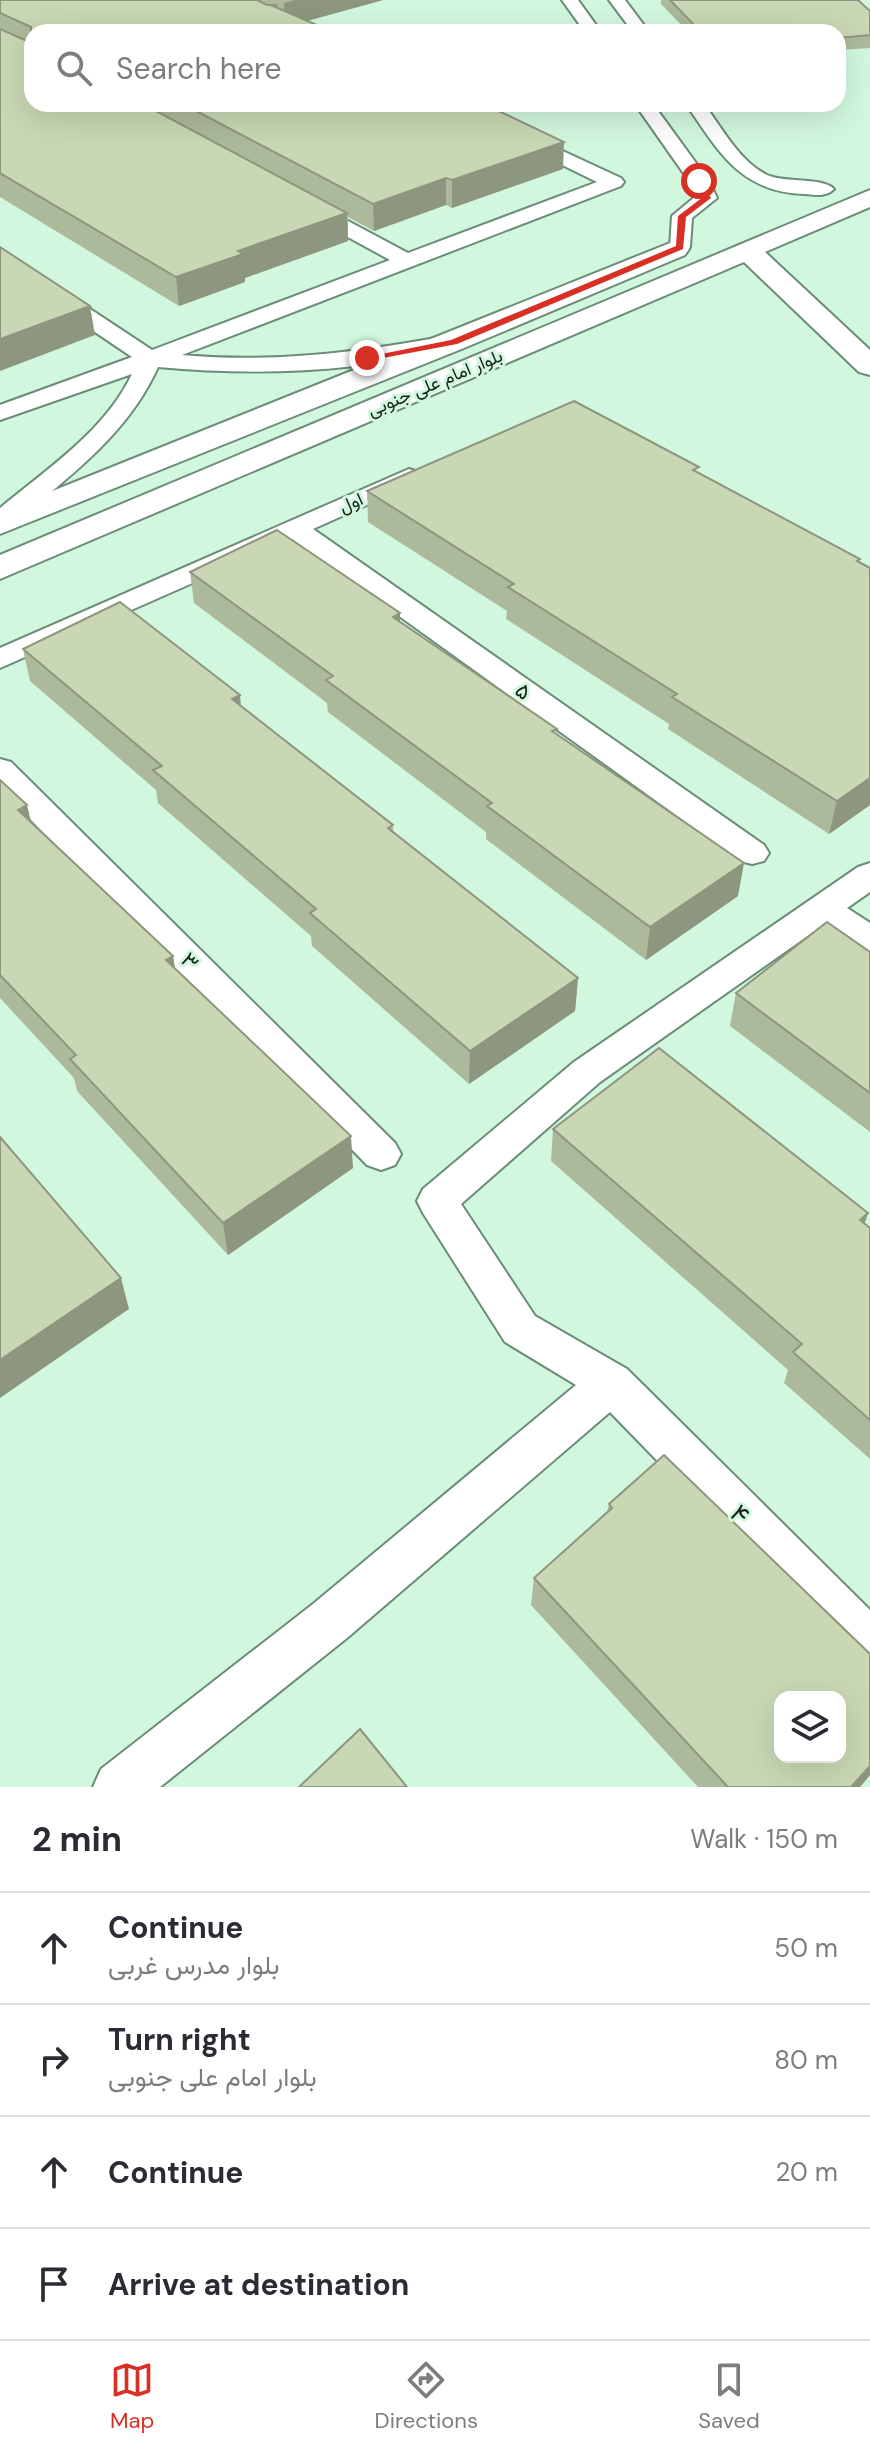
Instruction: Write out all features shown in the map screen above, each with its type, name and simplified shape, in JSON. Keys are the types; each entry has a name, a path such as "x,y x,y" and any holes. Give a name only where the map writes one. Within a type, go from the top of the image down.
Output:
{"main road":[{"name":"بلوار امام علی جنوبی","path":"0,523 870,170"},
{"name":"بلوار امام علی جنوبی","path":"0,568 870,198"},
{"path":"747,250 870,366"},
{"path":"462,338 506,353"}],"street":[{"path":"570,0 587,24"},
{"path":"617,0 635,24"},
{"path":"0,413 614,182 463,112"},
{"path":"650,112 699,181 707,198 682,216 680,247"},
{"path":"701,112 751,176 770,186 824,189"},
{"path":"298,201 407,261"},
{"path":"0,258 150,359 227,366 299,365 367,358 462,338"},
{"path":"0,523 87,448 142,383 150,359"},
{"name":"اول","path":"0,659 434,466"},
{"name":"۵","path":"294,528 752,853"},
{"name":"۳","path":"0,769 381,1154"},
{"path":"870,875 823,908 870,941"},
{"name":"۴","path":"823,908 587,1072 437,1201 520,1329 611,1383 870,1645"},
{"path":"119,1787 330,1621 611,1383"}],"building":[{"path":"0,0 257,0 267,5 277,5 273,6 315,24 24,24 0,13"},
{"path":"670,0 858,0 870,11 870,35 846,37 846,24 693,24"},
{"path":"0,29 24,40 24,112 158,112 347,213 238,251 243,254 176,277 0,173"},
{"path":"198,112 501,112 564,142 452,180 446,178 373,204"},
{"path":"0,247 90,306 0,339"},
{"path":"574,401 699,467 693,470 860,559 857,561 870,568 870,778 837,801 672,697 677,694 508,587 514,584 367,491"},
{"path":"277,530 400,613 393,617 557,729 552,731 744,863 650,927 487,806 492,803 326,680 333,676 190,572"},
{"path":"120,602 240,695 232,699 393,825 388,828 578,978 470,1051 310,913 316,909 153,770 162,766 23,649"},
{"path":"0,780 27,805 18,810 173,956 166,960 351,1136 223,1223 70,1059 76,1055 0,975"},
{"path":"827,922 870,952 870,1093 736,993"},
{"path":"659,1048 868,1213 860,1220 870,1228 870,1420 793,1352 802,1344 553,1129"},
{"path":"0,1137 121,1278 0,1360"},
{"path":"664,1455 870,1654 870,1766 851,1787 728,1787 534,1578 612,1508 609,1504"},
{"path":"360,1729 407,1787 299,1787"}],"route":[{"path":"367,358 454,342 680,247 682,216 707,198 699,181"}]}
